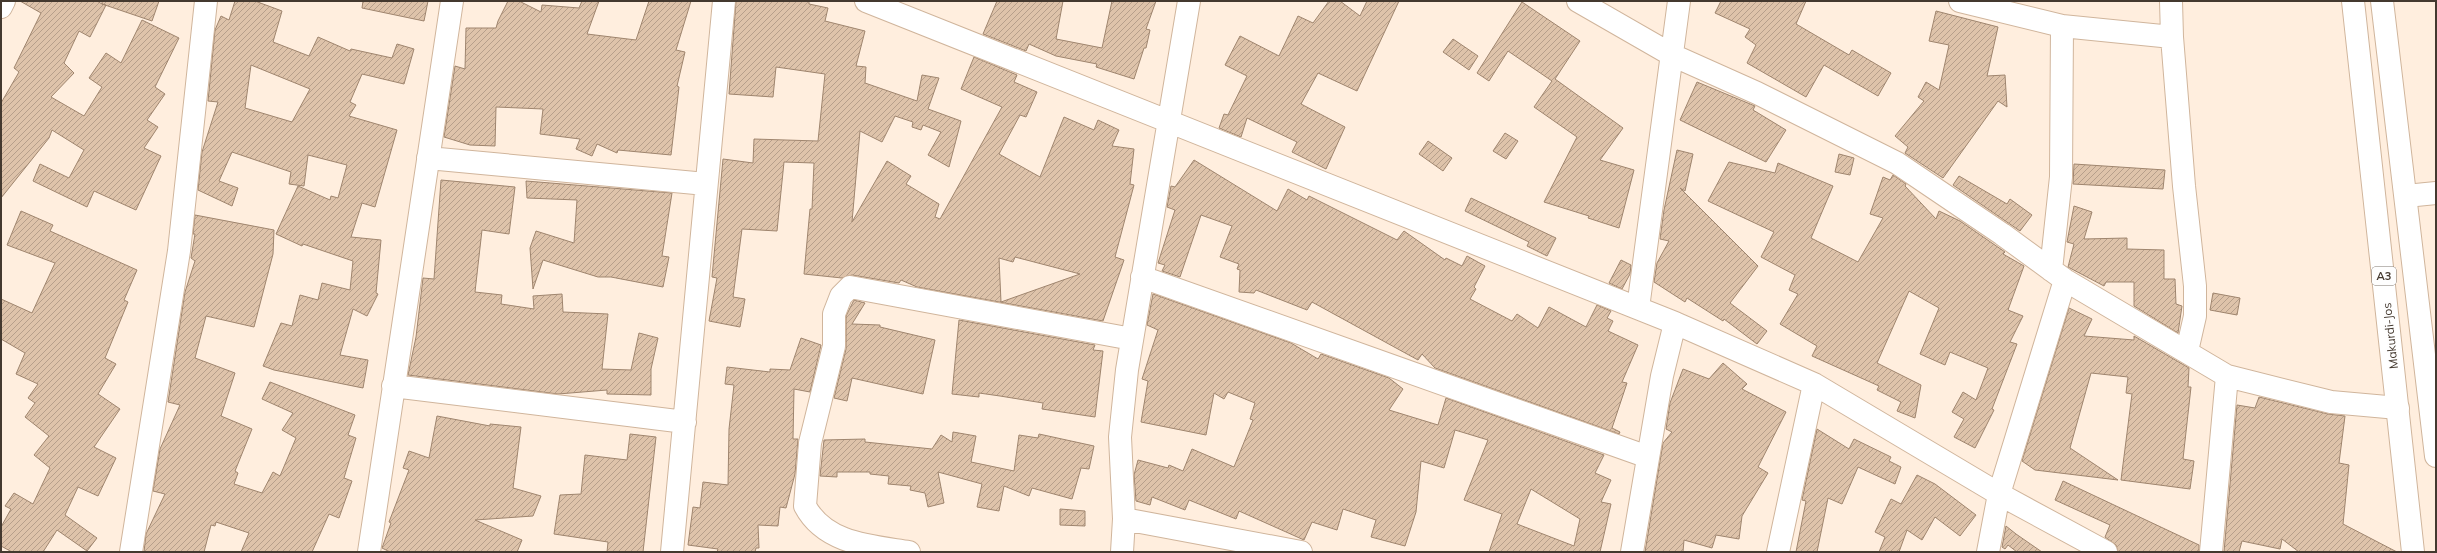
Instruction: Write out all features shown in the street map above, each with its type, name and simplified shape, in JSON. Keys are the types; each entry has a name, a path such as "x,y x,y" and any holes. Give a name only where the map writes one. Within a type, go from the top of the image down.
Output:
{"main road":[{"path":"1,7 4,1"},
{"path":"131,552 179,251 206,1"},
{"path":"369,552 452,1"},
{"path":"672,552 724,1"},
{"path":"866,1 1638,308 1814,384 1999,494 2106,552"},
{"path":"1122,552 1124,519 1120,437 1132,339 1170,121 1188,1"},
{"path":"1578,1 1672,55 1757,93 1897,163 2002,234 2058,275 2227,376 2331,402 2398,408"},
{"path":"1638,308 1679,1"},
{"path":"1960,1 2062,26 2172,37"},
{"path":"2171,1 2172,37 2184,186 2196,286 2195,316 2187,351"},
{"name":"Makurdi-Jos","path":"2353,1 2413,552"},
{"path":"2382,1 2436,456"},
{"path":"1988,552 1999,494 2058,275 2061,177 2062,26"},
{"path":"428,158 706,184"},
{"path":"2406,196 2436,193"},
{"path":"1142,276 1648,457"},
{"path":"909,552 864,546 840,538 819,524 810,515 805,506 810,443 834,346 834,314 841,296 850,287 1132,339"},
{"path":"1632,552 1662,376 1675,323"},
{"path":"2210,552 2227,376"},
{"path":"1778,552 1814,384"},
{"path":"393,386 685,422"},
{"path":"1124,519 1301,552"}],"building":[{"path":"20,1 97,1 102,4 102,1 159,1 152,21 106,5 90,37 79,31 64,63 74,73 51,97 84,116 102,87 89,78 106,53 121,63 142,20 179,38 155,87 165,94 147,120 158,127 144,148 161,156 136,210 94,191 87,207 33,181 40,164 69,178 84,150 52,130 49,138 1,198 1,103 19,72 14,68 41,13"},
{"path":"235,1 255,1 282,11 273,42 309,56 318,37 350,51 351,49 392,58 397,44 414,49 404,84 362,74 350,102 356,105 349,116 397,130 375,207 362,203 351,237 381,240 376,293 378,294 367,316 353,309 340,355 368,360 363,388 274,370 263,366 281,323 292,326 300,295 318,300 322,283 350,290 353,261 303,244 302,246 276,234 298,186 330,200 331,196 338,198 347,165 308,155 304,186 289,184 291,172 232,152 219,181 238,188 232,206 198,190 202,152 218,102 208,101 215,30 221,16 229,20","holes":["251,65 310,89 292,122 245,108"]},
{"path":"363,1 428,1 424,21 362,8"},
{"path":"508,1 519,1 541,12 542,5 579,8 582,1 599,1 587,34 636,40 649,1 691,1 676,50 685,52 677,86 679,87 671,155 618,150 617,153 597,144 592,156 576,149 580,139 540,134 543,109 496,107 495,146 470,145 444,137 455,66 465,69 466,28 496,28"},
{"path":"736,1 809,1 809,4 828,8 825,21 865,31 856,66 866,67 865,83 917,101 922,75 939,78 928,109 961,121 949,167 928,155 941,132 923,125 921,130 912,127 913,122 895,116 882,142 860,131 852,222 887,161 911,176 906,184 939,204 935,217 940,219 1002,107 961,89 974,57 1017,75 1014,82 1037,92 1026,117 1020,115 999,154 1040,177 1064,117 1094,130 1098,120 1119,130 1112,146 1134,149 1130,184 1134,185 1115,257 1124,260 1103,321 917,287 901,280 899,283 852,275 842,278 804,274 810,209 812,209 814,163 784,162 777,231 742,229 733,297 745,299 740,327 709,321 717,278 712,277 723,159 753,163 754,139 818,141 825,74 776,67 773,97 729,94","holes":["1015,257 1080,274 1001,302 999,258 1013,262"]},
{"path":"997,1 1063,1 1056,39 1102,48 1112,1 1156,1 1146,29 1150,30 1146,48 1144,48 1134,79 1096,67 1097,64 1056,56 1029,44 1026,51 983,34"},
{"path":"1329,1 1340,1 1360,16 1367,1 1399,1 1357,91 1318,73 1301,104 1345,127 1326,169 1292,152 1297,142 1247,118 1241,137 1219,128 1224,114 1228,115 1247,76 1225,65 1240,36 1279,56 1298,16 1313,23"},
{"path":"1721,1 1806,1 1796,24 1849,55 1852,50 1891,73 1878,96 1824,65 1806,97 1747,63 1756,45 1745,37 1750,29 1715,13"},
{"path":"1522,2 1580,41 1555,79 1623,128 1600,160 1634,170 1619,228 1588,218 1589,216 1544,202 1577,137 1534,107 1552,81 1508,51 1489,81 1477,73"},
{"path":"1936,11 1998,27 1987,76 2005,75 2007,107 1998,101 1943,178 1905,153 1908,147 1895,136 1924,101 1918,97 1926,82 1939,90 1949,45 1929,41"},
{"path":"1453,39 1478,56 1469,70 1443,52"},
{"path":"1697,82 1755,106 1753,110 1786,130 1766,162 1680,120"},
{"path":"1505,133 1518,141 1506,159 1493,151"},
{"path":"1428,141 1452,158 1443,171 1419,154"},
{"path":"1677,150 1693,154 1685,191 1680,188 1758,266 1730,303 1767,331 1757,344 1724,319 1723,321 1687,298 1685,302 1654,282 1657,263 1669,241 1660,239 1664,210"},
{"path":"1839,154 1854,158 1850,175 1835,172"},
{"path":"1194,160 1277,211 1288,189 1307,200 1309,196 1397,240 1404,231 1445,260 1446,258 1462,266 1467,256 1485,266 1474,287 1476,289 1470,299 1512,321 1517,314 1538,328 1549,307 1586,327 1597,305 1611,311 1607,318 1613,321 1608,331 1638,345 1622,382 1627,383 1612,428 1620,432 1619,434 1435,368 1422,354 1418,360 1312,302 1307,310 1256,290 1254,293 1239,292 1240,270 1237,269 1239,264 1220,257 1232,226 1201,215 1180,277 1162,271 1165,265 1158,263 1175,210 1167,207 1171,186 1175,187"},
{"path":"1729,162 1775,173 1778,163 1833,186 1811,238 1858,262 1883,218 1870,214 1883,177 1890,180 1893,175 1906,184 1905,186 1936,219 1939,211 1960,221 2005,252 2003,254 2024,266 2008,310 2023,316 2010,342 2017,344 1992,409 1994,410 1975,448 1954,437 1964,419 1952,412 1963,392 1976,400 1988,368 1950,352 1945,365 1920,354 1939,308 1909,291 1877,363 1921,385 1915,418 1897,411 1901,402 1877,390 1879,386 1812,356 1817,346 1780,324 1798,294 1789,290 1795,275 1761,257 1774,232 1708,201"},
{"path":"2074,164 2165,170 2163,189 2073,184"},
{"path":"1959,176 2007,204 2010,199 2032,215 2020,231 1953,185"},
{"path":"441,180 515,187 509,234 482,230 475,292 502,295 501,304 534,309 533,296 562,294 563,312 608,314 602,369 631,370 639,333 658,338 651,369 651,395 607,394 607,390 558,394 408,375 416,337 423,278 434,279"},
{"path":"526,181 672,193 662,256 669,257 663,287 611,277 598,277 543,260 533,289 530,248 536,231 574,243 577,200 527,198"},
{"path":"1471,198 1556,238 1547,256 1527,246 1529,242 1465,211"},
{"path":"2074,206 2092,212 2084,239 2127,238 2127,249 2164,250 2164,279 2175,279 2176,304 2182,306 2178,333 2134,306 2134,282 2106,282 2104,286 2068,267 2074,244 2067,242"},
{"path":"21,211 53,225 50,231 137,270 124,300 128,302 105,358 116,364 98,394 120,409 94,447 116,458 98,496 78,487 65,515 97,538 87,551 57,530 43,552 12,552 1,546 1,527 11,509 5,506 14,493 33,504 50,468 34,455 49,436 25,417 35,403 28,398 38,384 16,374 25,353 1,339 1,299 32,313 55,263 7,245"},
{"path":"195,215 274,230 273,254 254,327 206,316 195,358 235,373 221,416 252,429 235,471 238,473 234,484 262,493 273,472 280,476 296,438 282,430 293,413 262,399 270,382 355,415 348,435 356,438 344,478 352,481 339,518 329,514 312,552 241,552 249,533 216,522 215,526 211,525 204,552 144,552 146,534 165,494 153,491 160,449 180,405 168,402 185,292 195,261 191,258 195,234 193,234"},
{"path":"1621,260 1631,265 1630,274 1622,289 1609,283"},
{"path":"2213,293 2240,298 2237,315 2210,310"},
{"path":"1153,294 1291,343 1318,359 1321,354 1389,378 1403,389 1389,410 1438,425 1446,398 1604,455 1595,473 1611,480 1601,502 1611,504 1600,552 1489,552 1502,514 1464,500 1488,440 1455,430 1444,468 1421,461 1416,512 1405,546 1371,537 1376,520 1343,509 1337,530 1312,522 1304,540 1239,511 1236,519 1189,500 1185,510 1152,497 1150,505 1136,501 1134,475 1138,460 1168,468 1169,465 1183,471 1192,449 1234,467 1253,420 1250,419 1255,403 1228,392 1224,399 1214,393 1206,435 1141,422 1148,381 1142,379 1158,330 1147,325","holes":["1531,489 1580,519 1574,546 1517,524"]},
{"path":"854,300 865,303 852,324 880,325 880,327 935,340 923,394 852,378 847,401 834,398 846,349 846,316"},
{"path":"2069,308 2092,319 2084,336 2134,340 2134,336 2189,368 2188,387 2191,387 2183,459 2194,461 2190,489 2121,480 2132,394 2126,393 2128,377 2091,373 2070,448 2118,480 2035,470 2022,461"},
{"path":"959,320 1095,345 1093,350 1103,351 1095,417 1042,409 1043,403 1000,396 979,393 979,397 952,394"},
{"path":"801,338 821,345 810,392 794,389 793,439 798,439 795,474 786,508 780,507 778,526 758,525 759,548 756,548 755,552 717,552 718,549 688,545 693,507 700,508 703,482 728,485 729,429 734,385 725,384 727,367 770,372 770,369 790,370"},
{"path":"1723,363 1747,384 1742,389 1786,412 1758,467 1768,473 1742,516 1739,539 1716,535 1712,548 1684,540 1683,552 1645,552 1663,443 1672,432 1666,429 1670,403 1683,369 1709,379"},
{"path":"2259,397 2328,414 2345,416 2339,463 2349,465 2343,524 2397,552 2299,552 2282,539 2280,549 2242,541 2239,552 2224,552 2237,405 2255,408"},
{"path":"437,416 490,426 490,424 521,427 513,488 541,496 533,516 475,520 522,540 517,552 390,552 382,548 391,523 389,522 409,470 403,468 409,451 429,458"},
{"path":"1817,429 1849,449 1854,439 1891,457 1889,461 1901,467 1895,484 1858,467 1842,504 1828,498 1817,552 1796,552 1806,501 1802,500"},
{"path":"953,432 976,436 971,462 1014,471 1019,435 1038,438 1039,434 1094,446 1089,469 1081,468 1072,499 1032,488 1029,496 1004,486 999,511 977,507 982,484 938,472 944,503 928,507 925,493 910,490 911,486 888,484 889,476 870,474 870,472 837,472 837,477 820,476 824,440 865,439 865,442 932,449 941,435 952,442"},
{"path":"630,434 656,437 643,552 607,552 608,542 554,534 560,495 581,494 585,455 627,460"},
{"path":"1917,475 1935,484 1976,515 1960,536 1935,517 1922,540 1907,530 1899,552 1879,552 1885,537 1875,532 1891,499 1901,504"},
{"path":"2063,481 2199,545 2199,552 2118,552 2116,545 2105,537 2110,525 2055,500"},
{"path":"1060,509 1085,511 1085,526 1060,525"},
{"path":"2006,526 2042,552 2017,552 2008,545 2005,549 2002,547"}]}
